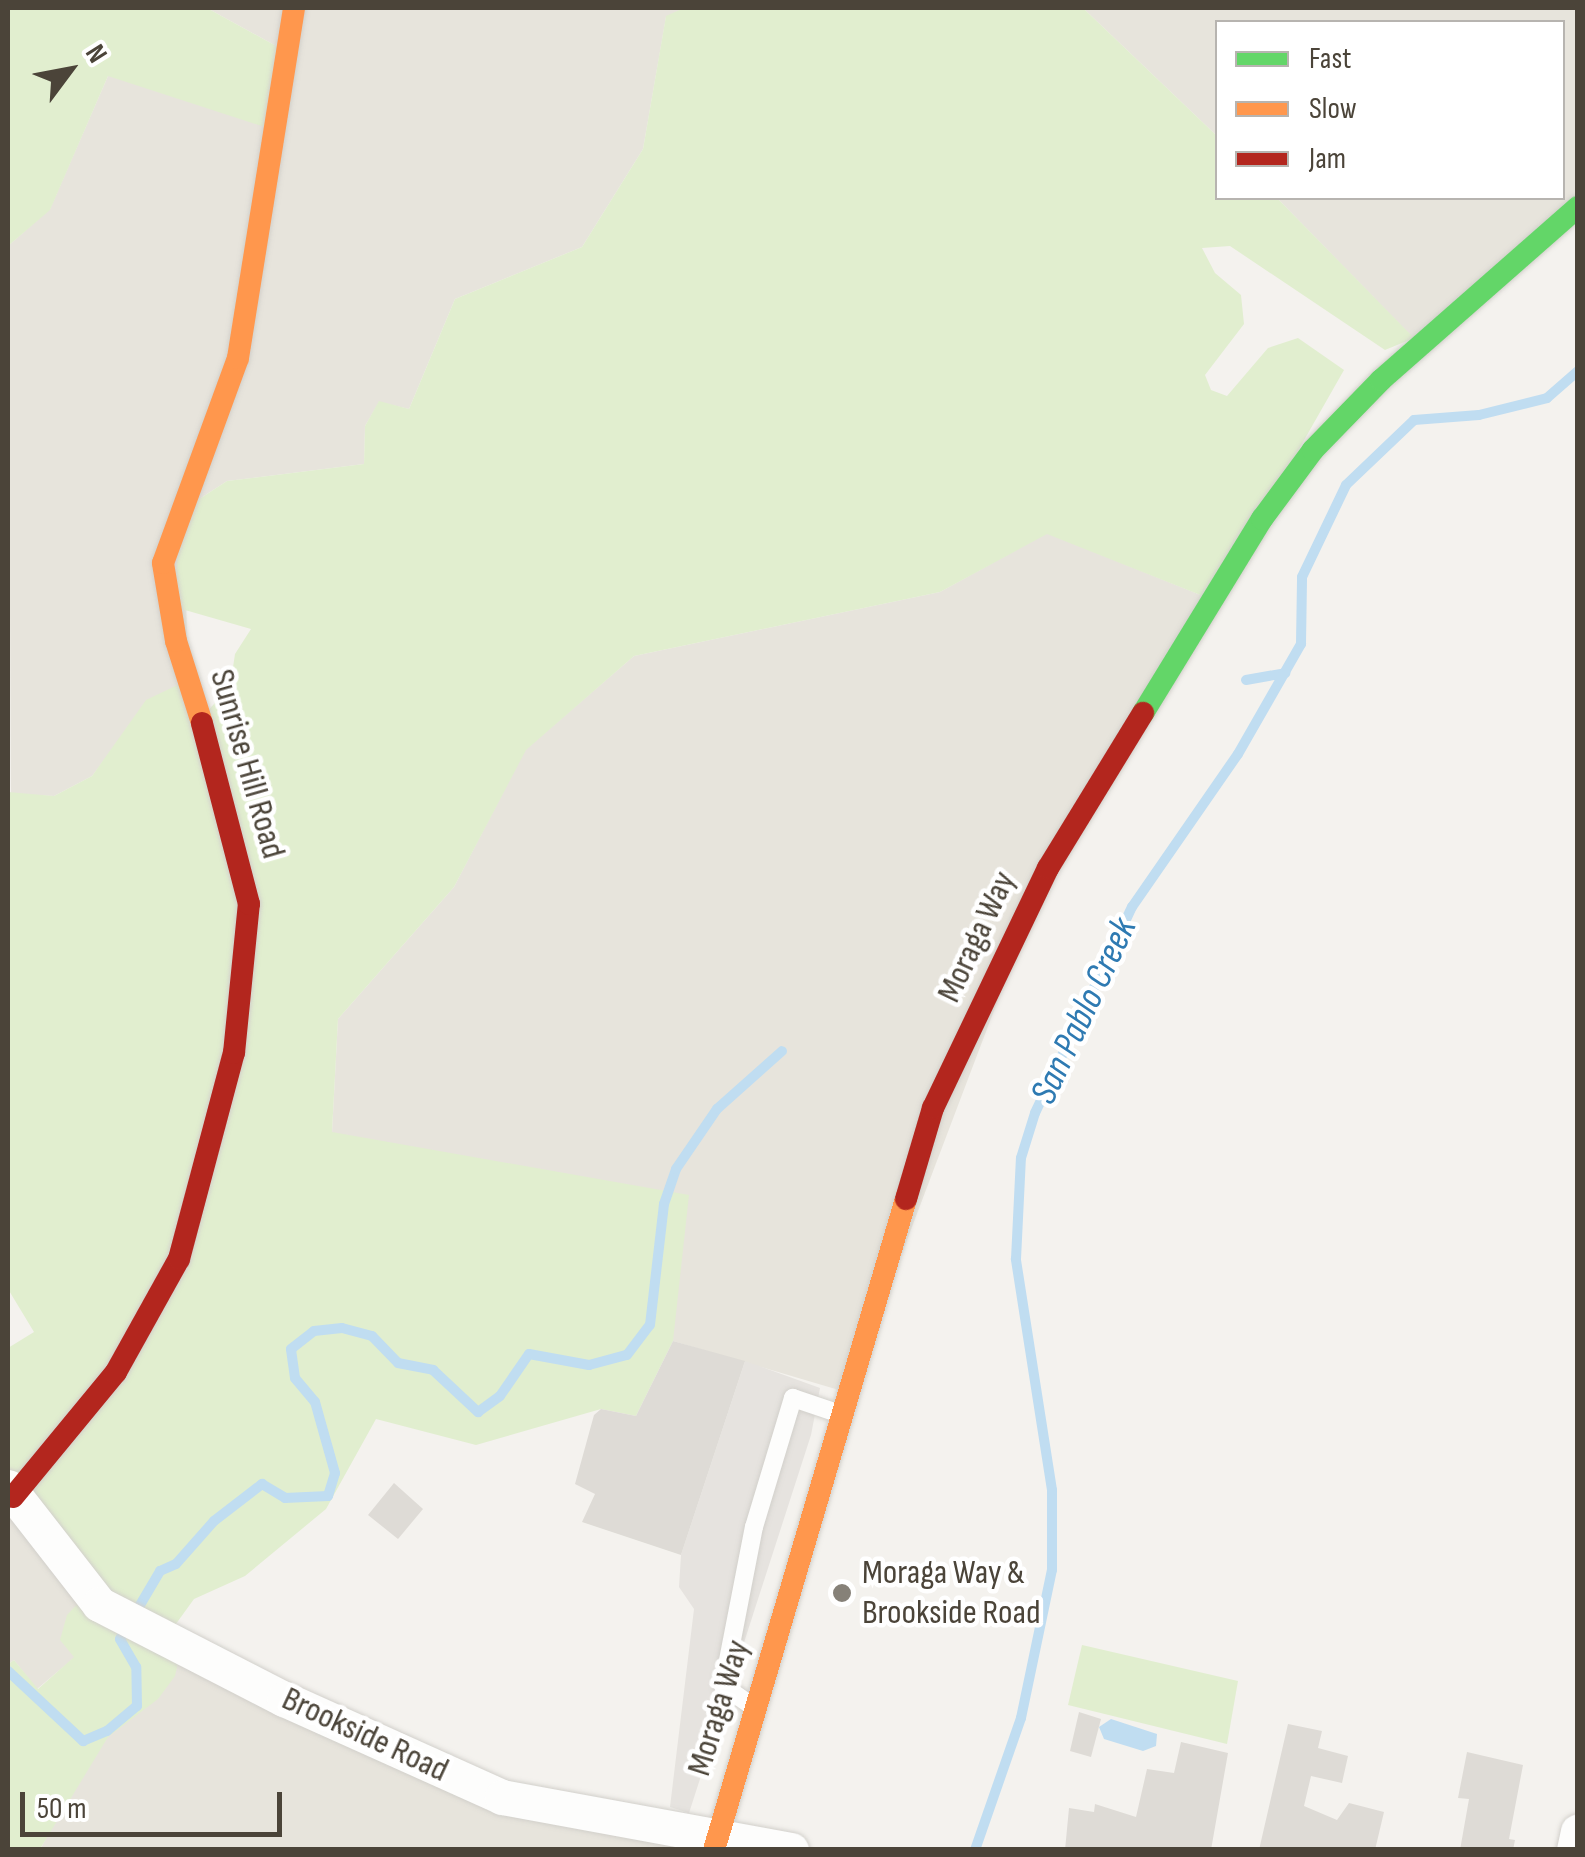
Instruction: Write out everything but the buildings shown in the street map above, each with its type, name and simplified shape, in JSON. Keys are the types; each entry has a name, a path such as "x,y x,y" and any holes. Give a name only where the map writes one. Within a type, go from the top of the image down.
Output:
{"main road":[{"name":"Sunrise Hill Road","path":"10,1492 116,1372 179,1260 234,1053 249,904 227,801 176,641 163,562 238,358 294,8"},
{"name":"Moraga Way","path":"716,1841 933,1108 1048,868 1262,519 1313,450 1381,380 1578,208"}],"street":[{"name":"Brookside Road","path":"10,1492 99,1604 502,1797 716,1841 790,1850"},
{"path":"1574,1850 1578,1831"}],"lane":[{"path":"755,1708 723,1686 754,1527 793,1398 842,1415"}],"shaded area":[{"path":"207,8 684,8 666,17 643,149 582,247 455,299 409,409 379,402 365,426 364,464 227,481 184,509 188,680 116,744 92,776 54,796 11,794 8,246 50,209 108,76 287,52"},
{"path":"1083,8 1577,8 1577,203 1421,346 1279,200 1565,200 1565,20 1215,20 1215,134"},
{"path":"1047,533 1213,600 1048,868 849,1393 673,1341 332,1133 338,1019 454,887 525,750 634,656 940,592"},
{"path":"745,1361 820,1388 811,1435 689,1813 670,1807 694,1609 679,1587 681,1555"},
{"path":"8,1487 99,1604 75,1657 37,1689 14,1660 8,1664"},
{"path":"175,1643 502,1797 714,1850 40,1850 73,1785"}],"green space":[{"path":"8,8 207,8 287,52 274,130 108,76 50,210 8,246"},
{"path":"684,8 1083,8 1215,134 1215,200 1279,200 1414,338 1385,350 1230,246 1202,248 1215,273 1241,295 1244,324 1205,375 1211,390 1227,396 1268,348 1298,338 1344,370 1213,600 1047,534 940,592 634,656 526,750 454,887 338,1019 332,1132 689,1195 673,1341 636,1416 601,1409 476,1445 376,1419 326,1509 245,1576 194,1599 173,1628 181,1650 175,1676 158,1699 108,1737 40,1849 8,1849 8,1664 14,1660 38,1689 74,1657 60,1640 67,1615 82,1599 8,1487 8,1348 34,1332 8,1289 8,792 54,796 92,776 146,700 188,680 200,719 230,687 235,654 251,629 171,606 184,509 227,481 364,464 365,426 379,401 409,409 455,299 582,247 643,149 666,16"},
{"path":"1082,1645 1238,1681 1227,1744 1068,1705"}],"water":[{"path":"1111,1719 1157,1734 1156,1746 1143,1751 1104,1739 1099,1727"}],"waterway":[{"name":"San Pablo Creek","path":"975,1850 1021,1718 1052,1570 1052,1490 1016,1259 1021,1158 1035,1113 1132,907 1238,754 1301,644 1302,577 1346,485 1414,420 1479,415 1547,398 1578,371"},
{"path":"1246,680 1285,673"},
{"path":"8,1671 83,1741 107,1731 137,1706 136,1667 120,1639 160,1571 176,1564 214,1521 262,1484 285,1498 328,1496 335,1473 315,1402 295,1378 291,1349 314,1331 342,1328 372,1336 398,1363 433,1370 478,1412 500,1396 529,1354 589,1365 627,1355 650,1325 664,1204 676,1169 717,1109 782,1051"}],"traffic: fast":[{"path":"1143,713 1262,519 1313,450 1381,380 1578,207"}],"traffic: slow":[{"path":"202,723 176,641 163,563 238,358 294,8"},
{"path":"714,1850 906,1199"}],"traffic: jam":[{"path":"906,1199 933,1108 1048,868 1143,713"},
{"path":"13,1497 116,1372 179,1259 234,1053 249,904 202,723"}],"place":[{"name":"Moraga Way & Brookside Road","path":"842,1593"}]}
